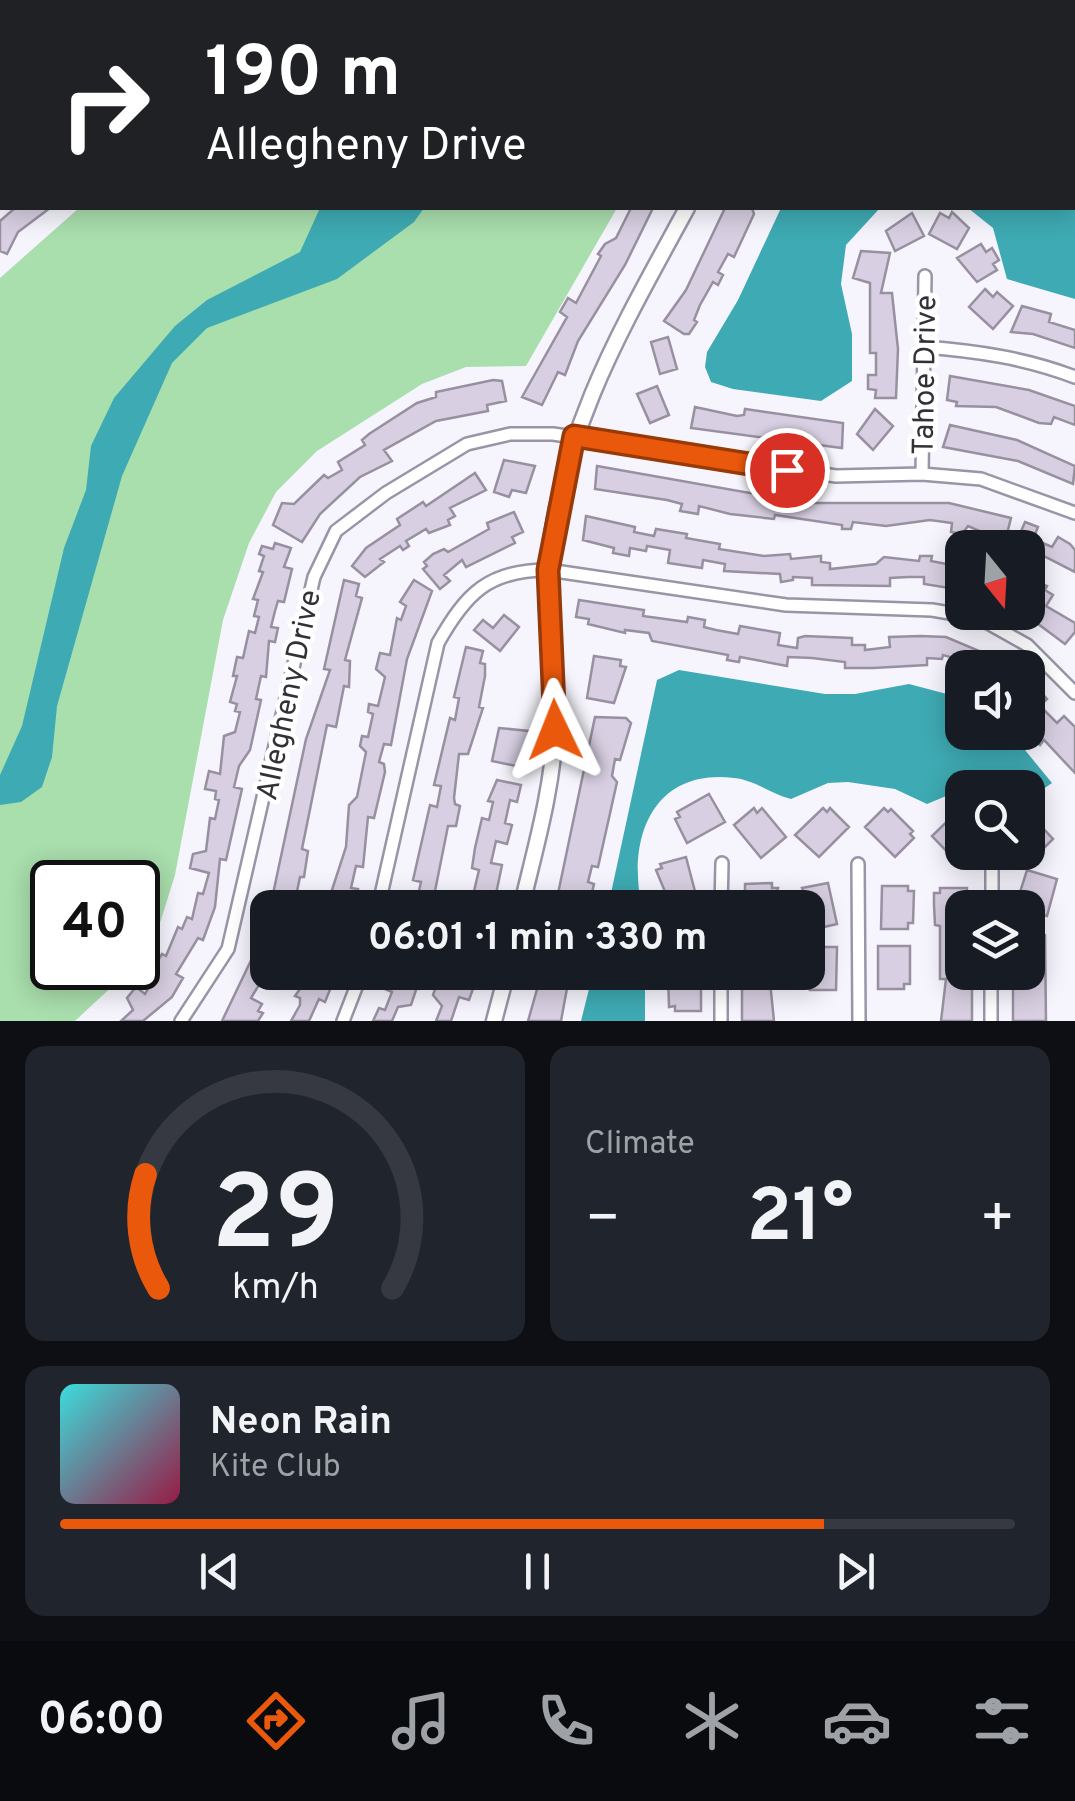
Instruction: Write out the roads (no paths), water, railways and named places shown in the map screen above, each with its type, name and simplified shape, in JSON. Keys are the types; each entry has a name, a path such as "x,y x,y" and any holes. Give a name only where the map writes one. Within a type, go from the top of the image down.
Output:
{"street":[{"path":"526,890 555,730 548,570 574,436 600,370 686,210"},
{"name":"Tahoe Drive","path":"922,474 926,276"},
{"path":"924,347 981,351 1037,362 1075,377"},
{"name":"Allegheny Drive","path":"181,1021 228,949 314,577 336,530 386,493 468,444 510,434 574,436 836,476 922,474 982,478 1075,513"},
{"path":"382,890 438,643 457,608 485,584 514,570 548,570 786,605 932,610 979,618 1027,645 1075,693"},
{"path":"721,890 722,863"},
{"path":"858,864 859,1021"},
{"path":"343,1021 355,990"},
{"path":"494,1021 502,990"},
{"path":"720,1021 721,990"},
{"path":"992,990 992,1021"}],"water":[{"path":"319,210 423,210 414,222 337,279 207,328 172,363 122,476 57,706 52,757 42,787 21,802 0,805 0,775 22,726 64,548 86,490 91,446 114,398 175,326 207,300 300,252"},
{"path":"780,210 878,210 846,245 841,284 852,334 852,381 821,401 733,389 711,382 705,367 707,352 738,300"},
{"path":"970,210 1075,210 1075,299 1007,279 993,228"},
{"path":"679,670 825,694 855,694 909,684 945,694 945,750 1025,750 1041,770 945,770 945,796 927,804 895,789 848,782 828,783 791,799 742,779 706,778 682,785 664,797 651,814 638,858 639,890 612,890 657,680"},
{"path":"589,990 645,990 645,1021 581,1021"}]}
